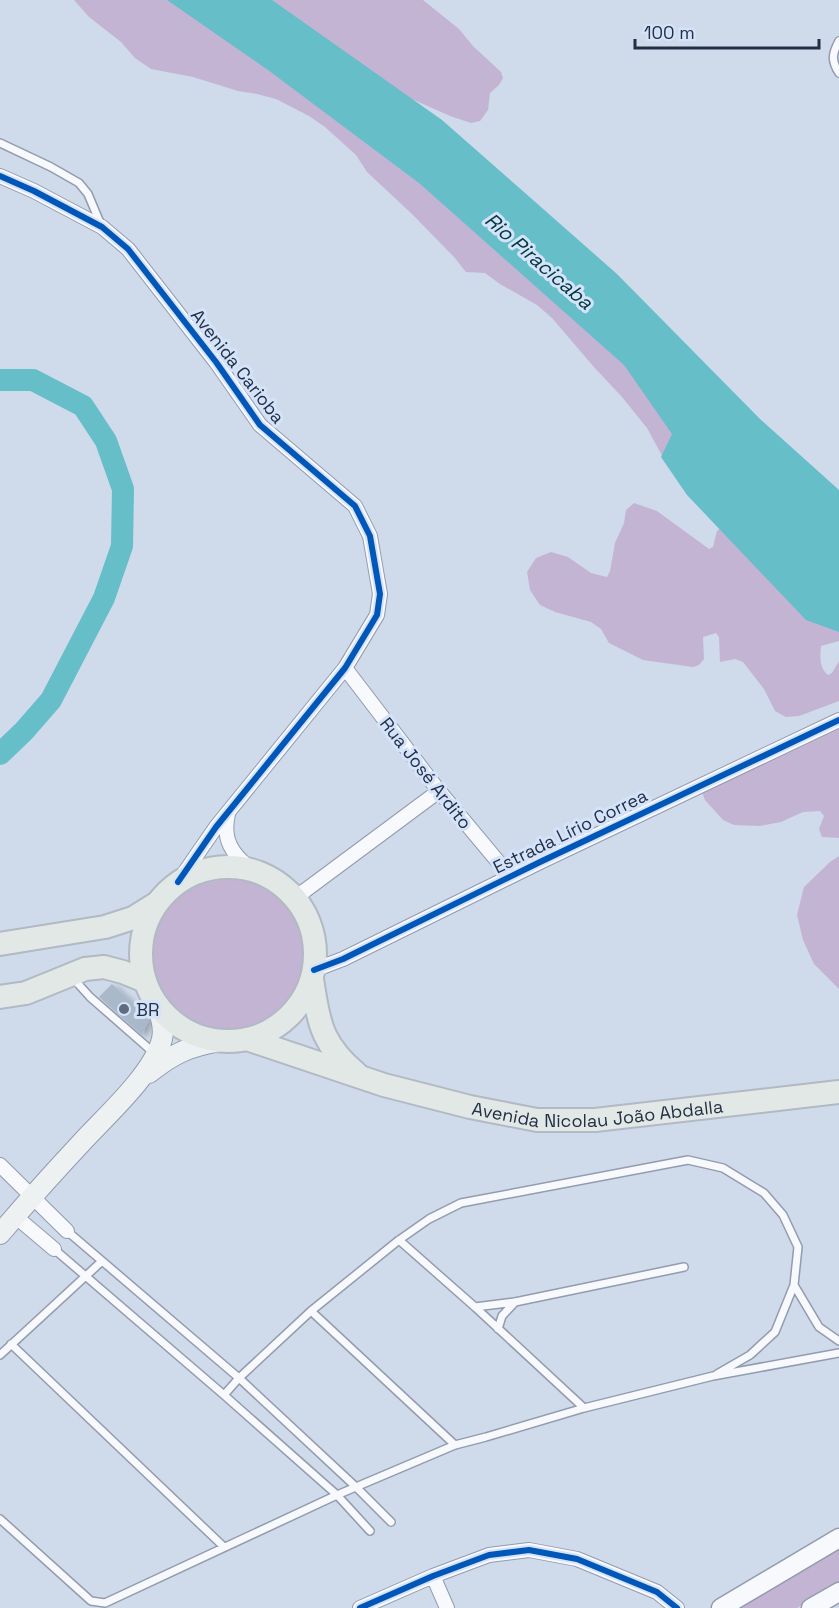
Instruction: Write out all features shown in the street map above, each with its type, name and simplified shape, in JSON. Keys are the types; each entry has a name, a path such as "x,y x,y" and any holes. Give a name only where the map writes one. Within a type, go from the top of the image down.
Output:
{"main road":[{"path":"0,944 105,927 133,918 157,903 178,882 201,871 226,867 252,870 275,880 295,898 312,932 315,951 313,974 302,1000 288,1018 268,1032 247,1039 220,1041 195,1046 180,1052 139,1080"},
{"path":"0,1234 139,1080 156,1054 163,1036 162,1020 149,990 141,954 145,927 157,903"},
{"path":"0,997 26,993 85,969 104,967 123,972 149,990 171,1020 194,1034 220,1041"},
{"name":"Avenida Nicolau João Abdalla","path":"313,974 318,1012 325,1036 344,1062 359,1076"},
{"name":"Avenida Nicolau João Abdalla","path":"247,1039 384,1085 470,1107 537,1120 595,1120 839,1092"}],"street":[{"name":"Avenida Carioba","path":"0,176 102,227 128,249 216,362 260,425 355,506 370,536 380,594 377,615 345,668 228,812 178,882"},
{"name":"Rua José Ardito","path":"345,668 439,791 510,876"},
{"name":"Estrada Lírio Correa","path":"313,974 510,876 838,720"},
{"path":"295,898 439,791"},
{"path":"228,812 225,827 230,846 252,870"},
{"path":"0,1165 67,1231"},
{"path":"15,1216 54,1249"},
{"path":"721,1608 839,1538"},
{"path":"360,1608 433,1576 489,1555 529,1550 587,1563 657,1592 677,1608"},
{"path":"433,1576 447,1608"},
{"path":"811,1608 839,1592"}],"lane":[{"path":"839,41 833,52 834,65 839,73"},
{"path":"0,143 79,183 88,194 102,227"},
{"path":"71,975 90,997 156,1054"},
{"path":"224,1395 239,1378 311,1311 399,1240 429,1219 460,1203 687,1160 723,1168 764,1193 783,1215 798,1247 794,1285 775,1332 750,1355 713,1376"},
{"path":"67,1231 239,1378 391,1522"},
{"path":"399,1240 584,1408"},
{"path":"54,1249 337,1495 370,1531"},
{"path":"0,1354 101,1262"},
{"path":"475,1307 515,1302 684,1268"},
{"path":"794,1285 819,1327 839,1341"},
{"path":"498,1329 502,1316 515,1302"},
{"path":"311,1311 455,1445"},
{"path":"11,1344 224,1547"},
{"path":"0,1519 91,1601 105,1603 337,1495 455,1445 584,1408 713,1376 839,1353"}],"shaded area":[{"path":"74,0 182,0 500,231 706,452 665,461 647,428 552,318 537,305 485,273 466,272 412,214 367,172 356,155 325,127 276,99 238,91 193,77 151,69 135,58 121,42 89,17"},
{"path":"255,0 423,0 459,29 473,46 501,72 503,78 490,93 488,110 480,121 471,123 414,100 384,92"},
{"path":"634,503 657,511 709,549 713,547 717,531 724,525 839,596 839,641 821,646 820,658 823,669 828,675 832,673 839,661 839,701 799,716 786,717 775,711 764,689 743,662 735,659 720,662 719,637 716,633 703,637 704,659 699,665 693,667 643,660 609,643 601,629 591,622 555,612 540,605 530,590 527,572 536,558 551,552 568,557 591,573 607,577 626,510"},
{"path":"839,728 839,838 822,837 819,829 824,816 820,811 803,812 781,822 760,826 734,825 723,820 705,800 701,789 784,742"},
{"path":"839,856 839,989 814,964 803,940 797,915 804,887"},
{"path":"228,878 257,884 282,900 298,925 304,954 298,983 282,1008 257,1024 228,1030 199,1024 174,1008 158,983 152,954 158,925 174,900 199,884"},
{"path":"839,1549 839,1584 797,1608 737,1608"}],"water":[{"name":"Rio Piracicaba","path":"167,0 272,0 442,120 617,274 760,419 839,490 839,632 806,620 687,495 661,457 672,434 624,365 419,183 268,70"}],"building":[{"name":"BR","path":"112,984 149,1019 142,1035 99,997"}],"waterway":[{"path":"0,380 33,380 83,406 106,441 123,489 122,546 104,598 51,700 0,754"}],"cycle path":[{"path":"0,176 102,227 128,249 216,362 260,425 355,506 370,536 380,594 377,615 345,668 216,827 178,882"},
{"path":"314,970 343,959 540,862 839,720"},
{"path":"360,1608 433,1576 489,1555 529,1550 577,1559 657,1592 677,1608"}],"place":[{"name":"BR","path":"124,1009"}]}
